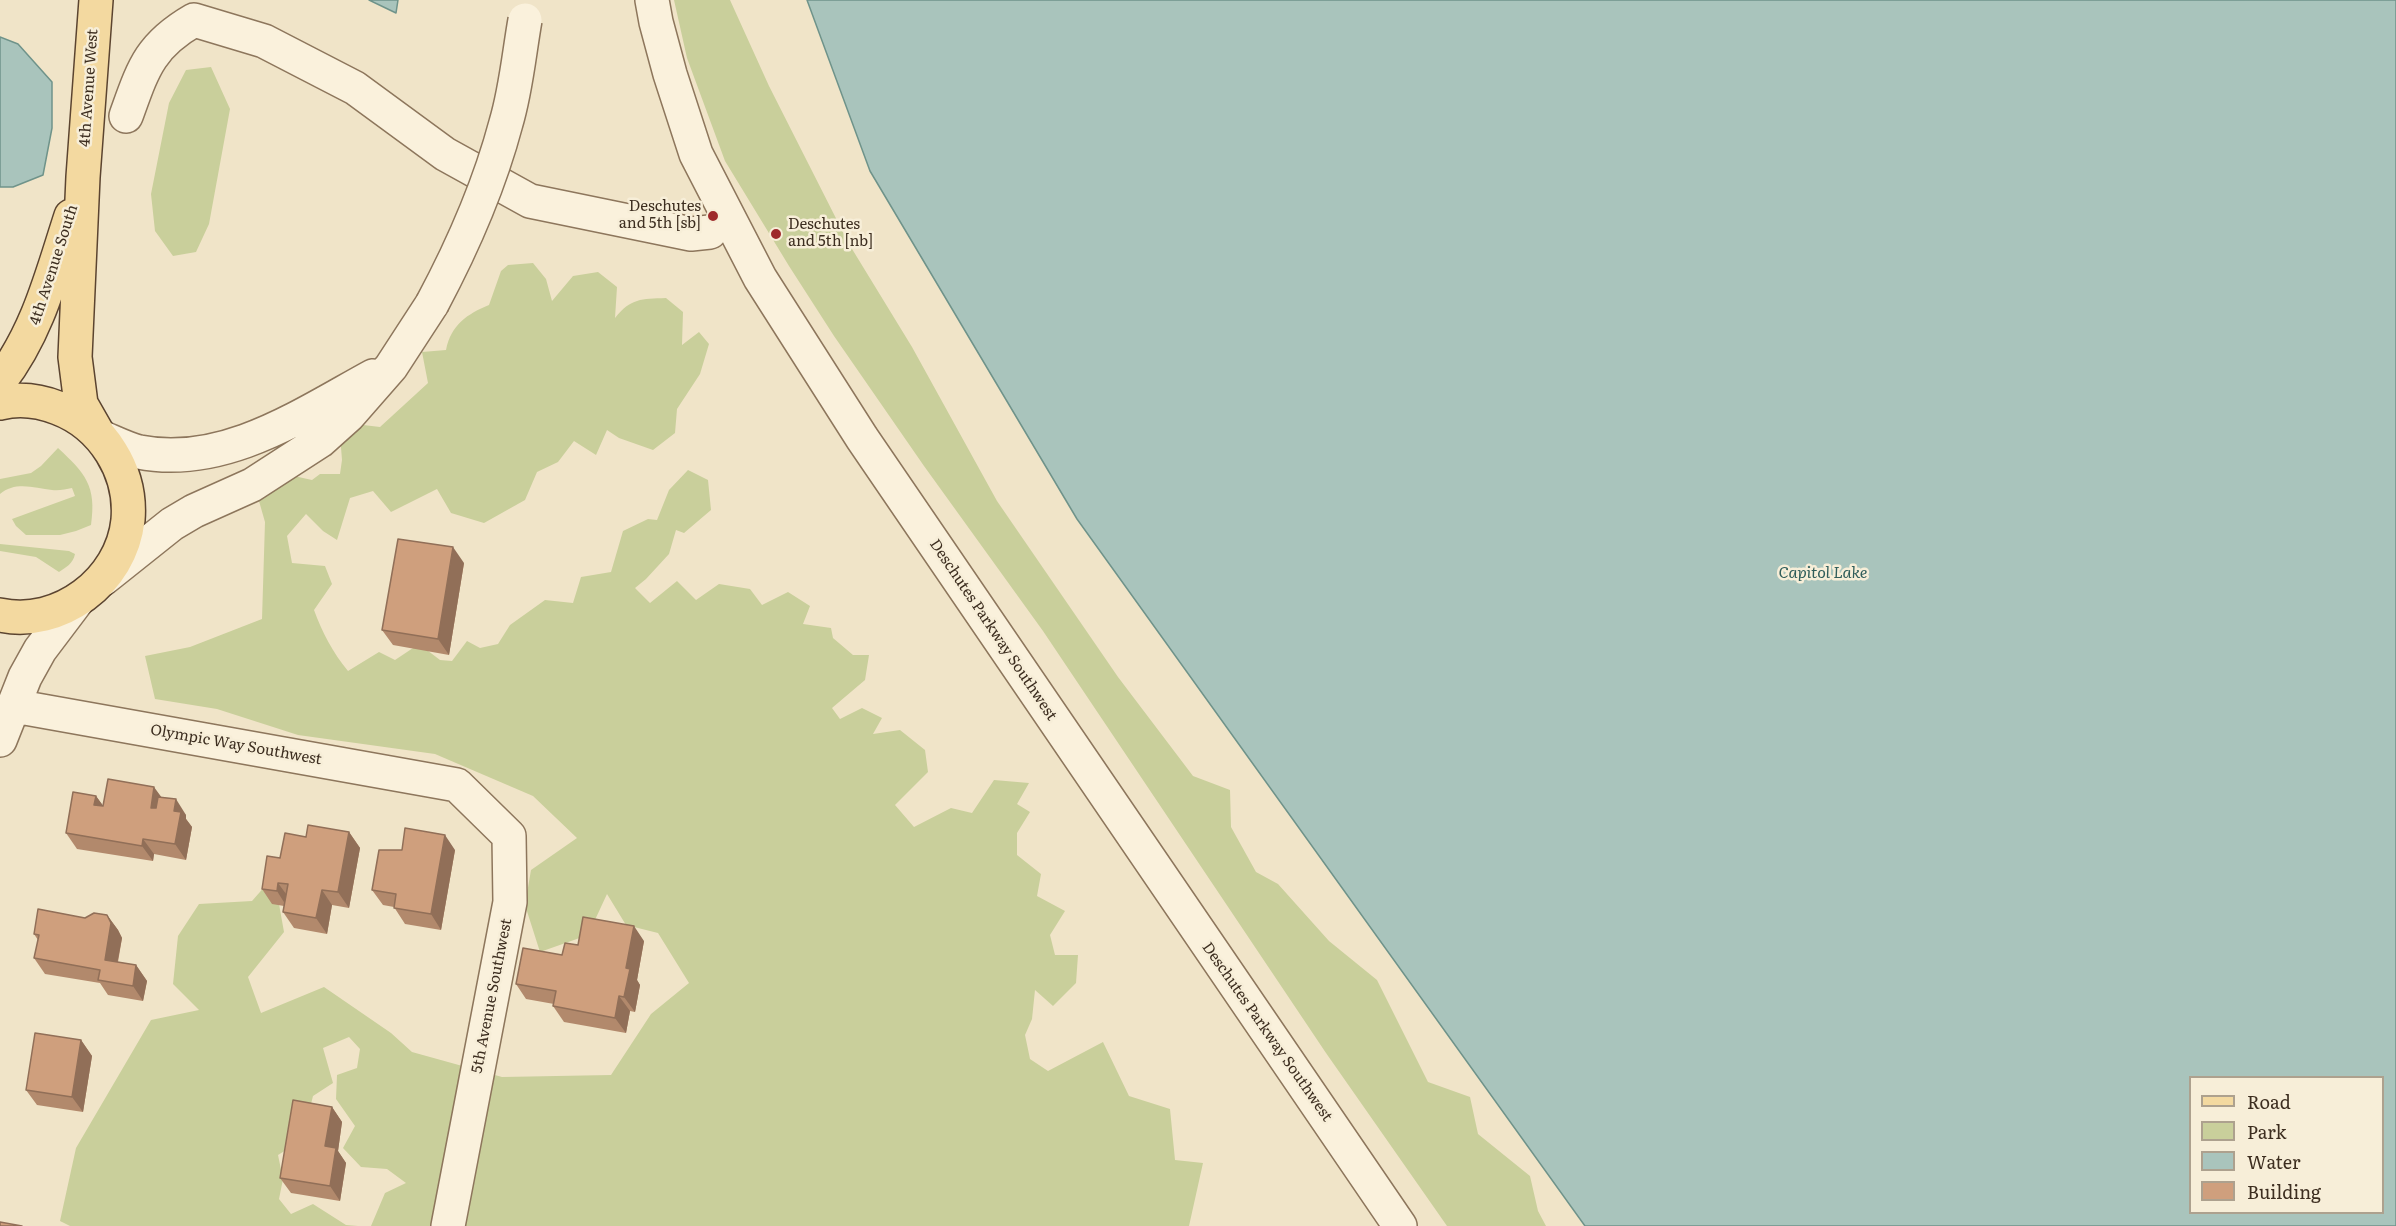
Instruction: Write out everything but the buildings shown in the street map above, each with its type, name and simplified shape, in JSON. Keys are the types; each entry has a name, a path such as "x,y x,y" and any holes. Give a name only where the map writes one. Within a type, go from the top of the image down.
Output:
{"main road":[{"name":"4th Avenue West","path":"83,177 96,0"},
{"name":"4th Avenue South","path":"8,371 32,332 83,177"},
{"path":"0,615 14,618 47,615 77,601 103,579 119,552 128,521 126,489 116,459 81,404 78,385 75,357 83,177"},
{"path":"0,402 9,400 41,402 71,413 99,435"}],"street":[{"name":"Deschutes Parkway Southwest","path":"652,0 670,74 696,154 760,278 862,438 1400,1226"},
{"path":"103,579 172,524 194,511 252,485 320,441 349,415 391,367 432,304 462,248 487,188 507,121 527,10"},
{"path":"126,116 144,67 171,34 194,20 264,41 355,88 445,154 530,201 691,234 710,232"},
{"path":"99,435 139,452 174,455 206,452 245,442 391,367"},
{"path":"0,740 25,678 40,650 77,601"},
{"name":"Olympic Way Southwest","path":"14,706 457,785"},
{"name":"5th Avenue Southwest","path":"448,1226 510,902 509,836 457,785"}],"green space":[{"path":"674,0 730,0 769,86 849,244 912,347 997,501 1118,677 1193,776 1230,790 1231,827 1256,872 1278,884 1329,941 1377,980 1428,1082 1470,1097 1478,1134 1530,1176 1538,1211 1546,1226 1447,1226 1326,1053 1043,631 924,466 834,336 789,266 725,161 687,58"},
{"path":"211,67 230,109 209,224 196,252 173,256 155,231 151,194 169,103 186,70"},
{"path":"533,263 546,279 552,301 573,276 598,272 617,287 615,318 632,303 650,299 666,298 683,312 682,345 699,332 709,344 700,374 677,409 675,433 653,450 619,438 607,430 596,455 574,441 558,462 537,472 525,500 484,523 451,513 437,489 391,512 373,491 350,498 337,540 323,531 306,514 287,536 292,563 325,566 332,584 314,610 337,657 348,671 379,652 395,660 419,644 440,660 452,661 467,641 480,648 498,644 510,625 545,600 573,603 581,577 611,572 623,531 648,519 657,520 669,490 688,470 708,480 711,510 684,533 676,530 669,554 635,588 650,603 677,581 696,600 719,584 750,589 762,605 788,592 810,606 803,624 831,628 833,638 853,655 869,655 865,680 832,708 840,719 862,708 882,718 873,734 900,730 925,750 928,772 895,805 914,827 951,808 972,813 994,780 1029,783 1017,804 1030,812 1017,833 1017,855 1041,874 1037,896 1065,911 1050,935 1055,955 1078,955 1076,983 1053,1006 1035,990 1032,1019 1025,1035 1030,1059 1048,1071 1103,1042 1129,1096 1170,1109 1175,1160 1203,1163 1189,1226 371,1226 385,1193 406,1183 387,1169 361,1167 343,1148 355,1126 336,1099 337,1075 357,1068 360,1049 349,1037 323,1048 333,1083 313,1096 308,1116 294,1145 278,1155 283,1179 279,1199 291,1214 313,1204 346,1225 358,1226 70,1226 60,1221 76,1148 151,1020 199,1010 173,984 178,936 199,904 252,901 274,876 284,932 248,977 261,1013 324,987 391,1033 412,1052 502,1077 611,1075 651,1014 689,983 658,933 626,925 607,894 588,935 540,952 525,905 531,870 577,838 533,796 435,754 298,735 217,709 155,699 145,656 190,647 262,619 265,522 257,494 285,474 312,480 320,474 340,474 342,460 340,435 355,424 380,427 428,383 422,352 446,350 456,327 474,312 489,305 501,271 508,265"},
{"path":"58,448 87,481 92,500 91,525 60,535 26,535 12,519 75,496 72,488 55,490 19,486 0,494 0,479 31,473"},
{"path":"0,544 69,551 75,554 71,563 59,572 36,557 0,551"}],"water":[{"path":"369,0 398,0 396,13"},
{"name":"Capitol Lake","path":"807,0 2396,0 2396,1226 1585,1226 1077,519 870,171"},
{"path":"0,37 18,44 52,82 52,128 43,175 13,187 0,187"}],"place":[{"name":"Deschutes and 5th [sb]","path":"713,216"},
{"name":"Deschutes and 5th [nb]","path":"776,234"}]}
